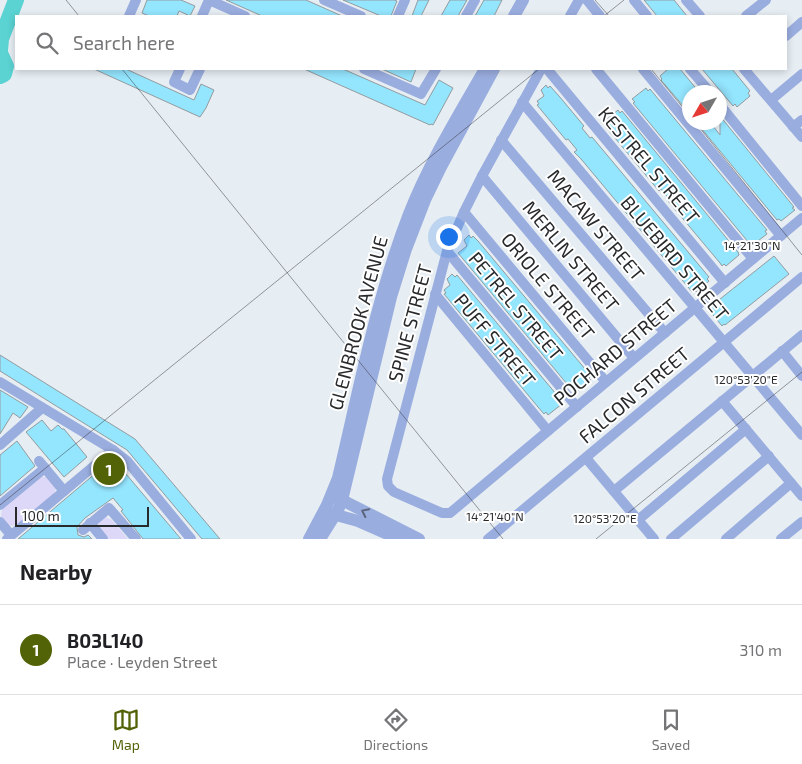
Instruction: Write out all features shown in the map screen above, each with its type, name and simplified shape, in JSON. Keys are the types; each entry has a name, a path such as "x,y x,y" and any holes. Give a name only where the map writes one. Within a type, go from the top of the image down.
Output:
{"street":[{"path":"130,15 136,0"},
{"path":"202,15 209,0 243,15"},
{"path":"398,15 405,0"},
{"path":"467,15 475,0"},
{"path":"515,15 523,0"},
{"path":"524,15 532,0"},
{"path":"571,15 579,0"},
{"path":"586,0 599,15"},
{"path":"634,0 646,15"},
{"path":"699,15 689,4 702,0"},
{"path":"747,15 766,0"},
{"path":"329,1 359,15"},
{"path":"787,35 802,22"},
{"path":"180,70 174,82 190,90 200,70"},
{"path":"366,70 421,94 435,70"},
{"name":"GLENBROOK AVENUE","path":"320,539 337,497 338,478 382,295 400,237 419,190 485,70"},
{"name":"SPINE STREET","path":"450,513 442,513 394,492 388,486 387,478 434,294 447,251 482,176 540,70"},
{"name":"KESTREL STREET","path":"548,70 725,283"},
{"path":"597,70 753,259"},
{"path":"644,70 780,236"},
{"path":"691,70 704,85"},
{"path":"747,70 802,137"},
{"path":"771,100 802,74"},
{"name":"BLUEBIRD STREET","path":"522,102 802,435"},
{"path":"727,114 802,206"},
{"path":"793,127 802,120"},
{"name":"MACAW STREET","path":"501,140 665,333"},
{"name":"MERLIN STREET","path":"482,176 634,358"},
{"name":"ORIOLE STREET","path":"464,212 606,382"},
{"name":"POCHARD STREET","path":"450,513 802,218"},
{"name":"PETREL STREET","path":"447,251 577,406"},
{"name":"FALCON STREET","path":"488,539 802,277"},
{"name":"PUFF STREET","path":"434,294 548,431"},
{"path":"614,491 802,334"},
{"path":"782,352 802,376"},
{"path":"0,382 113,450 127,461 191,539"},
{"path":"722,401 802,496"},
{"path":"0,445 4,436 42,408"},
{"path":"638,520 746,429"},
{"path":"0,522 9,537 113,450"},
{"path":"671,539 769,456"},
{"path":"586,458 654,539"},
{"path":"0,505 42,464 64,491"},
{"path":"726,539 792,483"},
{"path":"337,497 419,539"},
{"path":"103,539 86,527 109,508 136,539"},
{"path":"330,513 358,521 399,539"},
{"name":"GLENBROOK AVENUE","path":"309,539 330,513"},
{"path":"782,539 802,522"}],"shaded area":[{"path":"42,477 49,477 56,489 53,495 18,524 13,526 5,523 1,516 2,509"},
{"path":"105,517 112,520 128,539 107,539 98,527 99,522"}],"building":[{"path":"147,0 181,0 195,6 190,15 179,11 177,15 147,15 142,13"},
{"path":"226,0 306,0 340,15 260,15"},
{"path":"343,0 397,1 391,15 379,15"},
{"path":"418,0 429,0 422,15 412,15"},
{"path":"450,0 467,0 459,15 442,15"},
{"path":"484,0 502,0 494,15 476,15"},
{"path":"644,0 674,0 686,15 656,15"},
{"path":"96,70 128,70 194,100 201,84 214,90 200,117"},
{"path":"306,70 345,70 425,105 439,80 453,88 433,125"},
{"path":"384,70 416,70 411,82"},
{"path":"667,70 681,70 693,85 682,85 682,105 661,80 660,76"},
{"path":"703,70 733,70 750,91 748,93 750,96 737,107 735,104 733,106 727,99 727,85 715,85"},
{"path":"546,85 548,88 550,86 559,96 584,126 582,128 590,138 592,137 709,277 707,279 709,281 696,292 694,290 692,292 574,152 577,150 568,139 566,140 537,105 539,104 537,101 544,96 541,90"},
{"path":"646,88 648,91 650,89 682,130 684,130 767,230 765,231 767,234 754,244 752,242 749,243 633,103 635,102 632,99"},
{"path":"618,110 620,113 622,111 738,252 739,255 726,266 724,264 722,266 668,201 669,199 661,189 659,191 605,126 607,124 605,121"},
{"path":"727,125 795,210 781,221 777,220 703,130 716,130 720,135 720,130 727,130"},
{"path":"469,235 478,241 591,376 589,378 591,380 578,391 576,389 573,391 458,253 467,246 464,240"},
{"path":"774,256 789,274 722,326 709,310 710,307"},
{"path":"452,274 455,277 457,275 561,400 559,402 562,404 548,415 546,412 544,414 444,294 446,293 444,290 450,285 447,279"},
{"path":"0,355 135,439 220,539 202,539 127,450 0,371"},
{"path":"0,390 28,407 20,418 13,413 0,434"},
{"path":"42,420 51,431 58,425 64,429 87,457 64,477 26,432"},
{"path":"17,441 35,466 0,496 0,455"},
{"path":"110,461 119,473 121,471 126,474 181,539 143,539 113,498 85,518 77,527 78,535 84,537 88,535 92,539 18,539"}],"waterway":[{"path":"0,50 1,39 16,0"},
{"path":"0,53 6,66 4,74 0,76"}],"place":[{"name":"B03L140","path":"109,469"}]}
